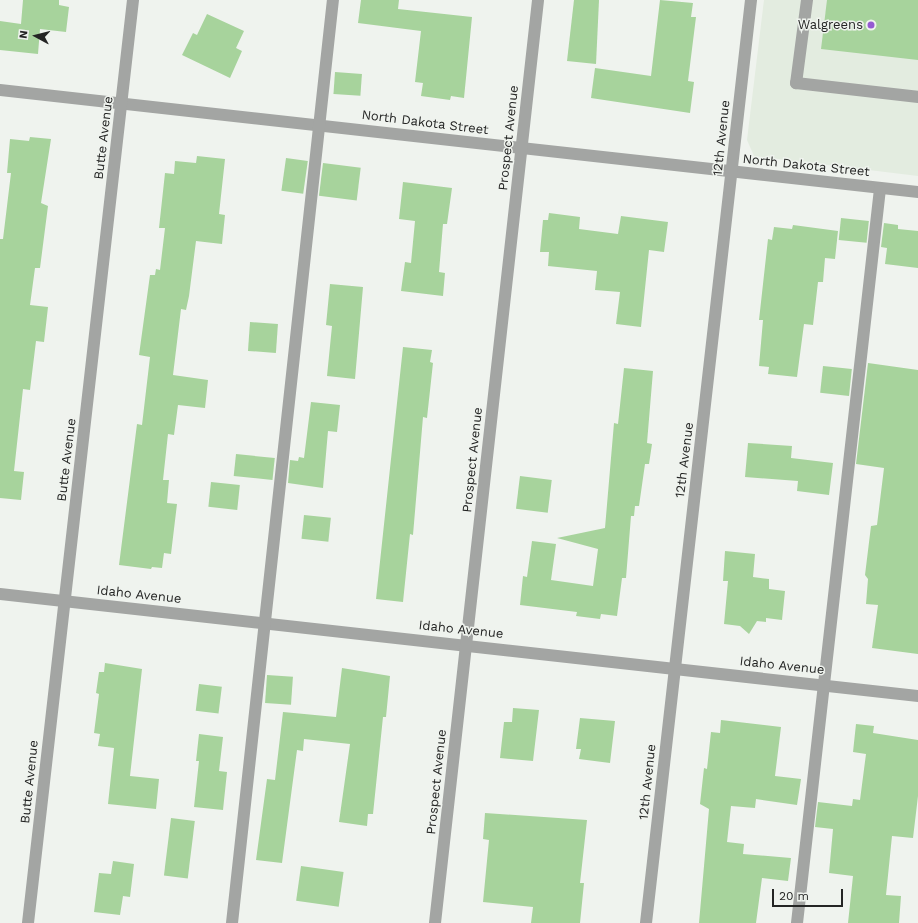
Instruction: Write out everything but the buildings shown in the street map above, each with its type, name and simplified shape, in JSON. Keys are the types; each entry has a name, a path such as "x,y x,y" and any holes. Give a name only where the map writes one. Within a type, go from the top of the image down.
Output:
{"street":[{"name":"Butte Avenue","path":"28,923 123,104 133,0"},
{"path":"232,923 321,126 333,0"},
{"name":"Prospect Avenue","path":"435,923 538,0"},
{"name":"12th Avenue","path":"646,923 751,0"},
{"path":"807,0 796,83 918,97"},
{"name":"North Dakota Street","path":"0,90 880,189 918,192"},
{"path":"797,923 880,189"},
{"name":"Idaho Avenue","path":"0,594 466,645 675,670 823,684 918,696"}],"shaded area":[{"path":"764,0 918,0 918,176 754,156 747,140"}],"place":[{"name":"Walgreens","path":"871,25"}]}
